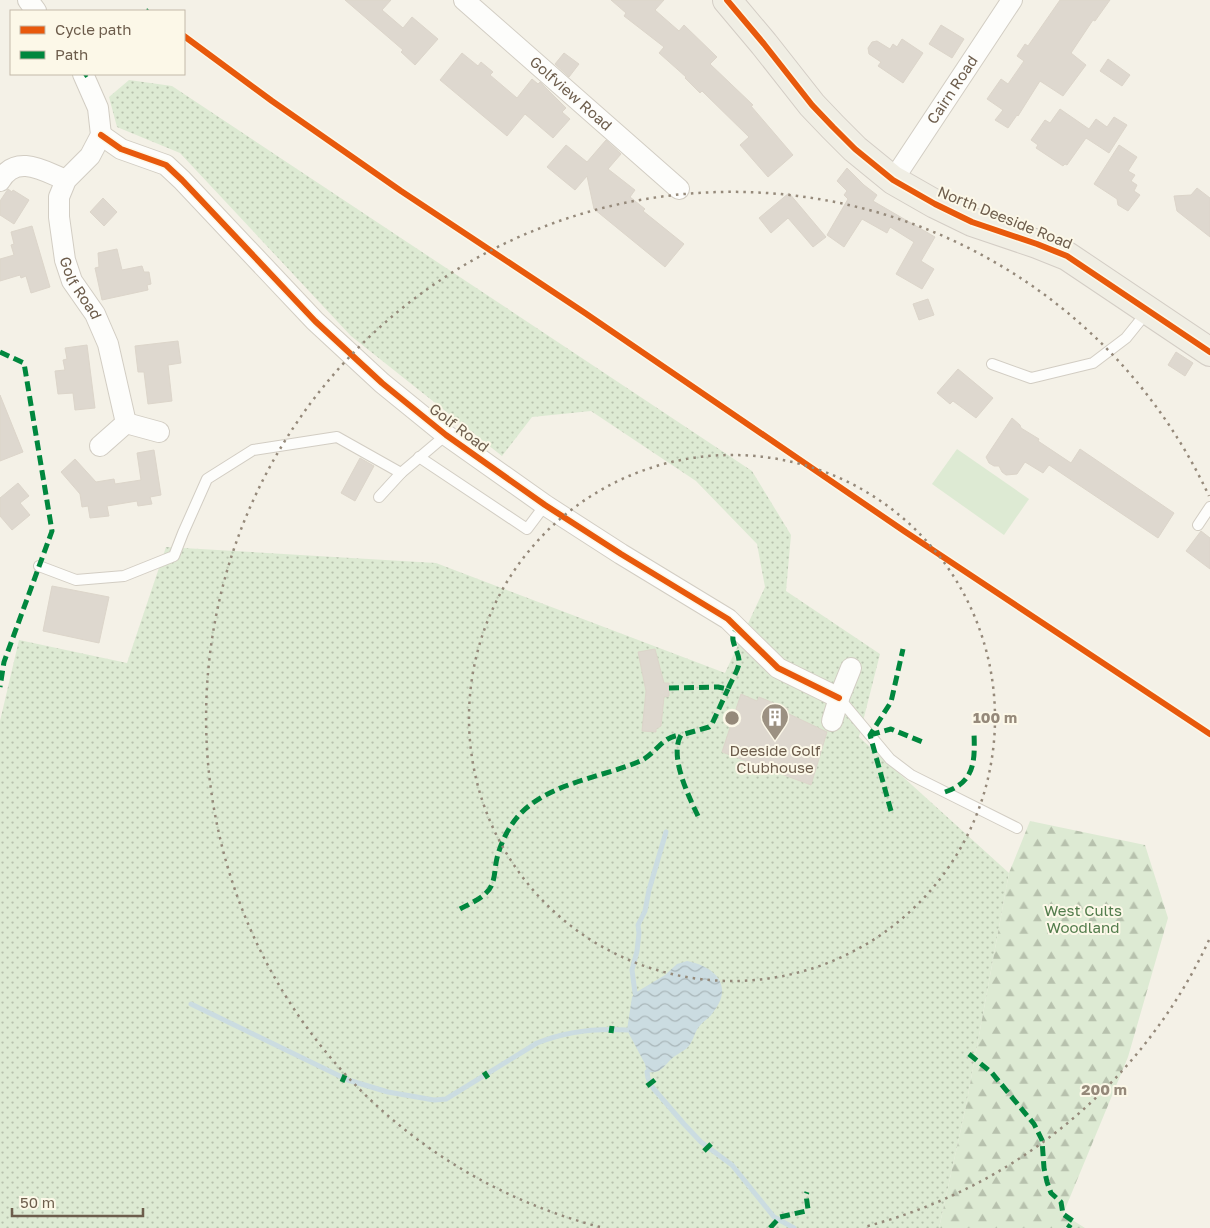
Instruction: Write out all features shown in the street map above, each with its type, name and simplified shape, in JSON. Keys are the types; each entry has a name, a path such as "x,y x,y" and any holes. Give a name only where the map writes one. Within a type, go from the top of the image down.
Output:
{"main road":[{"name":"North Deeside Road","path":"727,0 828,122 893,180 934,204 972,222 1067,256 1210,352"}],"street":[{"name":"Golfview Road","path":"464,0 679,189"},
{"name":"Cairn Road","path":"893,180 1012,0"},
{"path":"83,75 98,108 101,135"},
{"name":"Golf Road","path":"126,423 108,344 95,314 72,280 65,260 59,217 59,197 66,180 90,156 101,135 121,149 166,165 315,321 382,383 446,435 621,554 728,619 778,668 839,698"},
{"path":"1,176 19,166 28,166 38,168 66,180"},
{"path":"100,446 126,423 159,432"},
{"path":"832,721 851,668"}],"lane":[{"path":"992,364 1030,378 1093,363 1126,338 1148,311"},
{"path":"379,497 401,473 446,435"},
{"path":"39,566 76,580 124,576 174,556 207,479 253,450 337,437 401,473"},
{"path":"420,457 527,529 545,504"},
{"path":"1198,525 1210,507"},
{"path":"839,698 890,759 911,775 1017,828"}],"green space":[{"path":"129,80 172,86 752,471 791,535 786,591 880,654 859,737 1009,873 966,1106 939,1228 0,1228 0,721 19,640 127,663 166,547 436,563 725,673 765,587 757,544 696,481 591,411 532,417 502,456 351,336 180,153 117,127 109,97"},
{"path":"957,449 1029,499 1004,535 932,484"},
{"name":"West Cults Woodland","path":"1030,821 1145,845 1168,918 1128,1057 1063,1214 1085,1228 939,1228 966,1106 1009,873"}],"water":[{"path":"687,961 705,967 718,978 722,993 720,1002 698,1028 687,1048 660,1070 647,1072 645,1064 627,1030 632,997 635,993 665,975 677,964"}],"building":[{"path":"345,0 391,0 382,10 403,28 412,17 438,39 415,65 401,52 403,50"},
{"path":"611,0 664,0 655,10 679,31 684,25 717,57 710,64 753,105 751,106 793,155 768,177 740,145 749,137 702,91 700,93 686,77 659,53 664,47 624,16 626,13"},
{"path":"1060,0 1110,0 1095,21 1093,20 1071,53 1086,65 1063,96 1040,81 1018,116 1008,128 995,120 1003,110 987,99 1001,79 1008,84 1024,61 1017,56 1025,44 1028,46"},
{"path":"941,25 964,39 952,58 929,44"},
{"path":"902,39 923,53 903,83 878,66 881,62 869,54 868,48 872,42 877,41 890,49 893,44 897,47"},
{"path":"462,53 478,66 481,62 493,72 490,75 517,98 532,79 538,84 540,82 566,108 562,112 570,119 553,138 525,114 507,136 440,80"},
{"path":"564,53 579,64 569,77 555,64"},
{"path":"1108,59 1130,75 1122,86 1100,71"},
{"path":"1060,109 1089,129 1096,119 1107,127 1114,117 1127,125 1109,153 1086,138 1067,165 1063,166 1036,148 1038,145 1031,140 1045,120 1050,123"},
{"path":"606,140 621,154 608,169 635,190 630,197 645,209 643,211 684,244 665,267 594,209 587,176 575,190 547,167 566,145 587,162"},
{"path":"1119,145 1137,157 1128,171 1135,175 1131,181 1137,185 1134,191 1140,195 1128,211 1118,205 1117,199 1094,184"},
{"path":"847,168 877,195 873,201 935,237 921,261 934,269 922,289 896,274 914,242 890,227 887,233 862,219 844,247 827,235 848,199 844,195 847,191 837,181"},
{"path":"1197,188 1210,198 1210,237 1177,211 1174,196 1191,195"},
{"path":"8,189 29,200 14,224 0,215 0,201"},
{"path":"789,193 826,237 813,247 788,218 771,233 759,218"},
{"path":"103,198 117,212 104,226 90,212"},
{"path":"32,226 50,287 31,293 26,276 21,278 20,275 0,281 0,259 14,255 11,245 14,244 11,232"},
{"path":"117,249 122,270 142,266 144,272 149,272 151,284 147,285 148,290 102,300 95,268 99,267 98,253"},
{"path":"928,299 934,315 919,320 913,304"},
{"path":"178,341 181,363 168,365 172,401 148,404 144,372 138,372 135,346"},
{"path":"87,345 95,408 75,410 73,393 58,394 55,371 65,370 63,360 67,359 65,348"},
{"path":"1176,352 1193,363 1185,376 1168,365"},
{"path":"958,369 993,398 976,418 953,401 950,404 937,393"},
{"path":"0,395 23,452 0,461"},
{"path":"1012,418 1021,428 1039,439 1038,441 1071,463 1080,449 1174,513 1158,538 1049,465 1043,473 1025,462 1017,474 1006,475 999,466 989,463 986,457"},
{"path":"154,450 161,495 150,497 152,504 138,506 137,501 107,506 109,516 90,518 88,506 82,507 80,494 61,472 75,459 96,482 114,479 115,484 141,480 137,453"},
{"path":"360,458 374,466 355,501 341,493"},
{"path":"18,483 29,496 20,503 30,515 12,530 0,516 0,498"},
{"path":"1201,531 1210,538 1210,569 1186,551"},
{"path":"52,586 109,597 99,643 43,631"},
{"path":"655,649 664,683 669,683 669,696 664,697 661,726 656,729 656,732 642,731 646,691 638,652"},
{"name":"Deeside Golf Clubhouse","path":"741,694 757,701 759,697 788,709 787,713 827,732 811,785 722,752"}],"waterway":[{"path":"635,993 632,970 637,951 638,925 645,911 649,890 666,832"},
{"path":"191,1004 348,1080 388,1092 434,1100 446,1099 537,1043 548,1039 581,1031 627,1030"},
{"path":"647,1072 653,1088 684,1124 701,1142 732,1165 774,1217 794,1228"}],"marked path":[{"path":"0,352 24,363 52,531 4,662 0,687"},
{"path":"669,688 718,687 728,689 739,663 733,641 734,633 737,629"},
{"path":"891,811 870,735 891,702 903,649"},
{"path":"698,816 681,776 677,754 678,744 681,735 709,727 712,724 728,689"},
{"path":"870,735 891,729 925,743"},
{"path":"945,792 955,788 968,776 973,761 974,733"},
{"path":"460,909 480,898 492,885 499,852 506,834 520,814 532,804 560,788 638,762 650,755 663,742 674,736 681,735"},
{"path":"611,1033 612,1026"},
{"path":"969,1054 992,1073 1034,1124 1042,1140 1044,1168 1051,1193 1061,1202 1063,1214 1073,1221 1068,1228"},
{"path":"484,1072 488,1078"},
{"path":"342,1082 345,1075"},
{"path":"647,1086 656,1079"},
{"path":"704,1151 713,1142"},
{"path":"770,1228 780,1217 806,1211 808,1209 807,1192"}],"cycle path":[{"path":"727,0 812,105 855,149 893,180 972,222 1067,256 1210,352"},
{"path":"185,37 272,101 401,191 585,313 904,531 1210,734"},
{"path":"101,135 121,149 166,165 315,321 382,383 446,435 545,505 728,619 778,668 839,698"}],"place":[{"name":"Deeside Golf Clubhouse","path":"775,741"}]}
